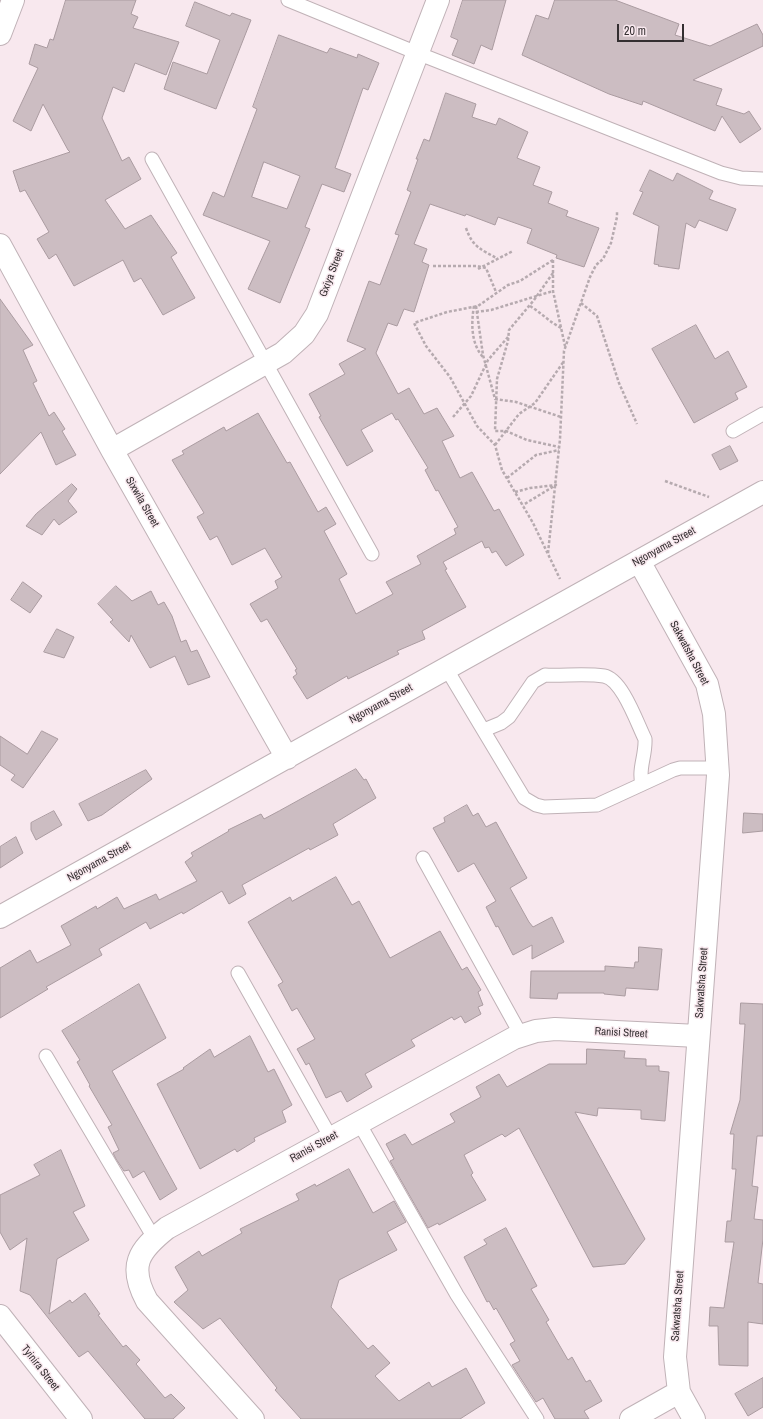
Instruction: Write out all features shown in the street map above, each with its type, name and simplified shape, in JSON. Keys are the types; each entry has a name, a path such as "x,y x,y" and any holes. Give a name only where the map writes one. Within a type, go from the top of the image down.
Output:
{"street":[{"path":"0,34 13,0"},
{"name":"Gxiya Street","path":"112,450 266,364 283,353 304,334 317,314 438,0"},
{"name":"Sixwila Street","path":"0,245 112,450 287,758"},
{"name":"Ngonyama Street","path":"0,917 763,492"},
{"name":"Sakwatsha Street","path":"639,561 708,684 714,714 717,768 676,1322 675,1357 679,1392 694,1419"},
{"name":"Ranisi Street","path":"253,1419 147,1301 138,1285 137,1270 139,1258 148,1243 167,1228 521,1035 536,1031 555,1030 698,1036"},
{"name":"Tyinira Street","path":"0,1316 81,1419"},
{"path":"632,1419 679,1392"}],"lane":[{"path":"288,0 417,54 721,173 741,178 763,179"},
{"path":"152,159 372,554"},
{"path":"733,431 763,414"},
{"path":"446,668 524,798 536,805 596,805 680,768 717,768"},
{"path":"484,730 501,723 509,717 533,682 538,678 545,676 604,676 614,681 620,689 645,739 646,747 639,775 642,784"},
{"path":"423,858 521,1035"},
{"path":"238,973 331,1138"},
{"path":"46,1056 154,1238"},
{"path":"359,1123 457,1295 537,1419"}],"path":[{"path":"548,554 556,485 565,347 590,277 596,265 603,260 611,243 618,217 617,211"},
{"path":"466,228 470,241 498,259"},
{"path":"478,269 513,251"},
{"path":"565,347 553,291 553,260 520,281 508,285 496,292 475,306 447,312 414,323 426,346 450,377 477,426 495,445 502,470 523,505 570,599"},
{"path":"433,266 486,268 496,292"},
{"path":"553,273 530,306 509,330 497,379 495,399 495,432 506,432 528,440 559,448"},
{"path":"476,312 491,310 553,291"},
{"path":"581,303 597,316 619,383 637,424"},
{"path":"475,306 483,357 495,399"},
{"path":"475,306 472,326 474,340 478,351 483,357"},
{"path":"530,306 546,316 550,322 561,328"},
{"path":"453,417 478,383 488,360 508,337"},
{"path":"495,445 520,414 535,403 564,361"},
{"path":"495,399 506,400 561,418"},
{"path":"506,478 536,455 559,448"},
{"path":"665,481 715,499"},
{"path":"515,492 530,488 556,485"},
{"path":"523,505 556,485"}],"building":[{"path":"66,0 136,0 131,14 138,17 133,28 179,42 166,75 135,63 124,92 113,87 102,118 122,161 129,157 141,179 105,200 125,229 151,215 177,253 171,257 195,298 163,315 141,278 134,282 123,260 74,286 56,254 49,259 37,239 49,232 25,190 20,192 13,171 70,152 43,104 31,131 13,121 38,68 29,64 35,44 47,48 50,39 53,40"},
{"path":"463,0 506,0 492,50 481,45 474,64 452,55 458,40 451,37"},
{"path":"555,0 615,0 679,24 675,35 710,46 757,24 763,35 763,46 693,80 722,89 716,105 744,114 749,111 761,129 740,143 722,116 715,131 643,101 642,105 609,94 522,55 536,15 548,19"},
{"path":"195,2 230,16 232,13 251,20 216,109 164,89 173,62 207,74 220,40 186,26"},
{"path":"279,35 327,53 330,48 357,58 358,54 379,63 368,90 363,88 335,168 351,174 344,192 322,184 305,227 310,229 280,303 248,289 270,241 203,215 213,192 224,197 257,109 253,107","holes":["264,162 300,176 287,209 252,197"]},
{"path":"446,93 476,104 472,117 496,125 499,118 528,132 517,158 540,167 533,185 552,192 548,203 568,211 566,216 599,228 584,267 556,258 557,255 527,243 532,229 498,217 495,225 466,214 465,216 430,204 414,244 427,249 422,262 429,265 414,312 404,309 397,326 388,323 376,353 398,394 409,388 424,414 437,408 454,436 442,441 460,478 472,472 494,511 499,509 524,555 506,566 496,551 492,553 489,547 485,548 482,541 443,562 447,569 445,570 466,607 422,631 425,639 397,651 399,654 348,679 347,676 307,699 293,677 297,674 295,670 297,669 267,619 261,622 250,604 278,588 275,581 282,577 265,548 232,565 217,536 210,540 197,517 204,513 172,460 184,454 182,451 224,427 226,431 258,413 287,463 290,462 318,512 326,507 336,524 324,531 347,574 339,579 356,614 393,594 386,582 421,564 417,556 456,534 454,529 458,527 438,490 436,491 425,470 428,468 398,419 396,420 392,413 361,430 373,451 347,466 319,417 321,416 309,394 345,374 339,364 366,349 347,341 369,281 380,285 399,235 395,234 411,192 407,190 418,159 416,159 424,139 429,141"},
{"path":"650,170 673,181 677,173 713,191 709,199 736,209 727,231 699,220 695,228 686,223 679,269 654,264 659,226 633,214 643,192 640,191"},
{"path":"0,299 33,345 23,350 37,381 33,383 49,416 54,412 65,429 62,431 76,455 56,465 41,432 0,474"},
{"path":"696,325 715,359 728,351 747,387 735,393 738,399 694,423 652,349"},
{"path":"730,446 738,461 720,470 712,455"},
{"path":"72,484 77,489 68,501 77,512 59,525 54,519 42,535 26,526 36,514"},
{"path":"23,582 42,596 30,613 11,600"},
{"path":"116,586 132,601 151,591 158,605 164,602 172,616 181,642 186,640 191,652 197,650 210,677 188,685 175,656 150,668 131,635 129,642 110,622 113,620 98,604"},
{"path":"57,629 74,637 64,658 44,652"},
{"path":"42,731 58,739 23,788 11,780 15,775 0,765 0,736 27,754"},
{"path":"356,769 364,780 366,779 376,798 333,824 338,835 310,850 309,848 242,885 246,894 229,904 222,891 183,914 182,912 150,929 146,922 99,949 102,955 46,987 48,989 0,1018 0,968 30,950 37,963 71,945 61,926 96,906 97,909 117,897 124,909 156,894 159,900 197,881 185,862 193,856 191,853 229,831 228,830 261,814 264,819"},
{"path":"146,770 152,779 102,815 88,821 79,804"},
{"path":"467,805 473,816 478,813 486,827 496,822 527,878 510,888 529,922 533,927 552,917 564,942 532,959 532,945 513,955 486,907 496,901 474,863 458,872 433,828 445,822 444,818"},
{"path":"54,811 62,825 36,840 31,830 31,823"},
{"path":"744,813 763,814 763,831 743,833"},
{"path":"16,837 23,853 0,868 0,847"},
{"path":"336,877 352,905 359,901 390,958 440,931 462,970 467,967 481,990 478,992 483,1005 478,1007 481,1014 465,1023 461,1016 454,1020 452,1017 411,1040 415,1046 365,1074 372,1087 347,1102 341,1091 326,1098 309,1063 306,1065 297,1049 315,1039 297,1008 292,1011 278,985 283,982 248,922 290,897 292,901"},
{"path":"639,947 662,949 658,990 626,988 625,996 604,993 558,993 557,999 530,998 531,971 605,971 605,966 634,968 635,962 638,962"},
{"path":"139,984 166,1038 112,1071 177,1189 160,1200 144,1171 133,1178 129,1170 124,1171 116,1159 113,1153 119,1150 108,1127 112,1125 77,1062 80,1060 62,1031"},
{"path":"741,1003 763,1004 763,1136 757,1136 752,1186 758,1187 754,1219 763,1220 763,1239 758,1283 763,1284 763,1324 748,1322 748,1366 719,1365 718,1326 709,1326 710,1307 724,1308 734,1242 725,1242 727,1221 731,1221 736,1169 732,1169 734,1134 730,1134 740,1100 745,1024 740,1024"},
{"path":"250,1036 268,1072 274,1069 292,1105 282,1111 286,1122 254,1138 255,1141 237,1152 235,1149 200,1169 157,1084 184,1069 183,1068 210,1049 214,1057"},
{"path":"587,1049 625,1051 624,1058 646,1059 646,1066 659,1066 659,1071 669,1072 665,1121 641,1119 641,1110 598,1108 597,1116 575,1112 645,1239 625,1264 593,1267 519,1128 505,1137 502,1134 464,1155 473,1173 471,1175 486,1200 439,1225 438,1223 428,1228 390,1161 394,1159 386,1144 405,1134 412,1145 455,1122 450,1114 481,1097 476,1087 499,1074 507,1087 549,1064 586,1064"},
{"path":"61,1150 85,1206 73,1212 89,1240 57,1259 49,1314 70,1300 72,1303 85,1293 100,1314 98,1315 123,1347 126,1345 140,1360 136,1364 165,1398 171,1394 185,1408 173,1419 145,1419 88,1351 79,1357 30,1295 20,1291 27,1238 10,1250 0,1232 0,1195 40,1175 34,1165"},
{"path":"349,1169 373,1213 394,1201 406,1222 387,1232 397,1250 339,1280 331,1307 368,1349 373,1345 390,1363 375,1376 399,1401 429,1382 432,1387 466,1368 485,1403 460,1419 301,1419 275,1390 277,1388 220,1318 203,1329 174,1302 188,1290 175,1267 199,1251 202,1256 242,1233 240,1229 299,1200 296,1194 315,1184 316,1186"},
{"path":"506,1228 537,1286 531,1289 549,1320 546,1322 568,1360 572,1357 586,1382 590,1380 602,1401 584,1411 589,1419 555,1419 543,1398 536,1402 512,1365 520,1361 510,1344 515,1341 496,1308 494,1310 489,1301 487,1302 464,1257 487,1244 484,1240"},
{"path":"763,1378 763,1407 748,1416 735,1394"}]}
